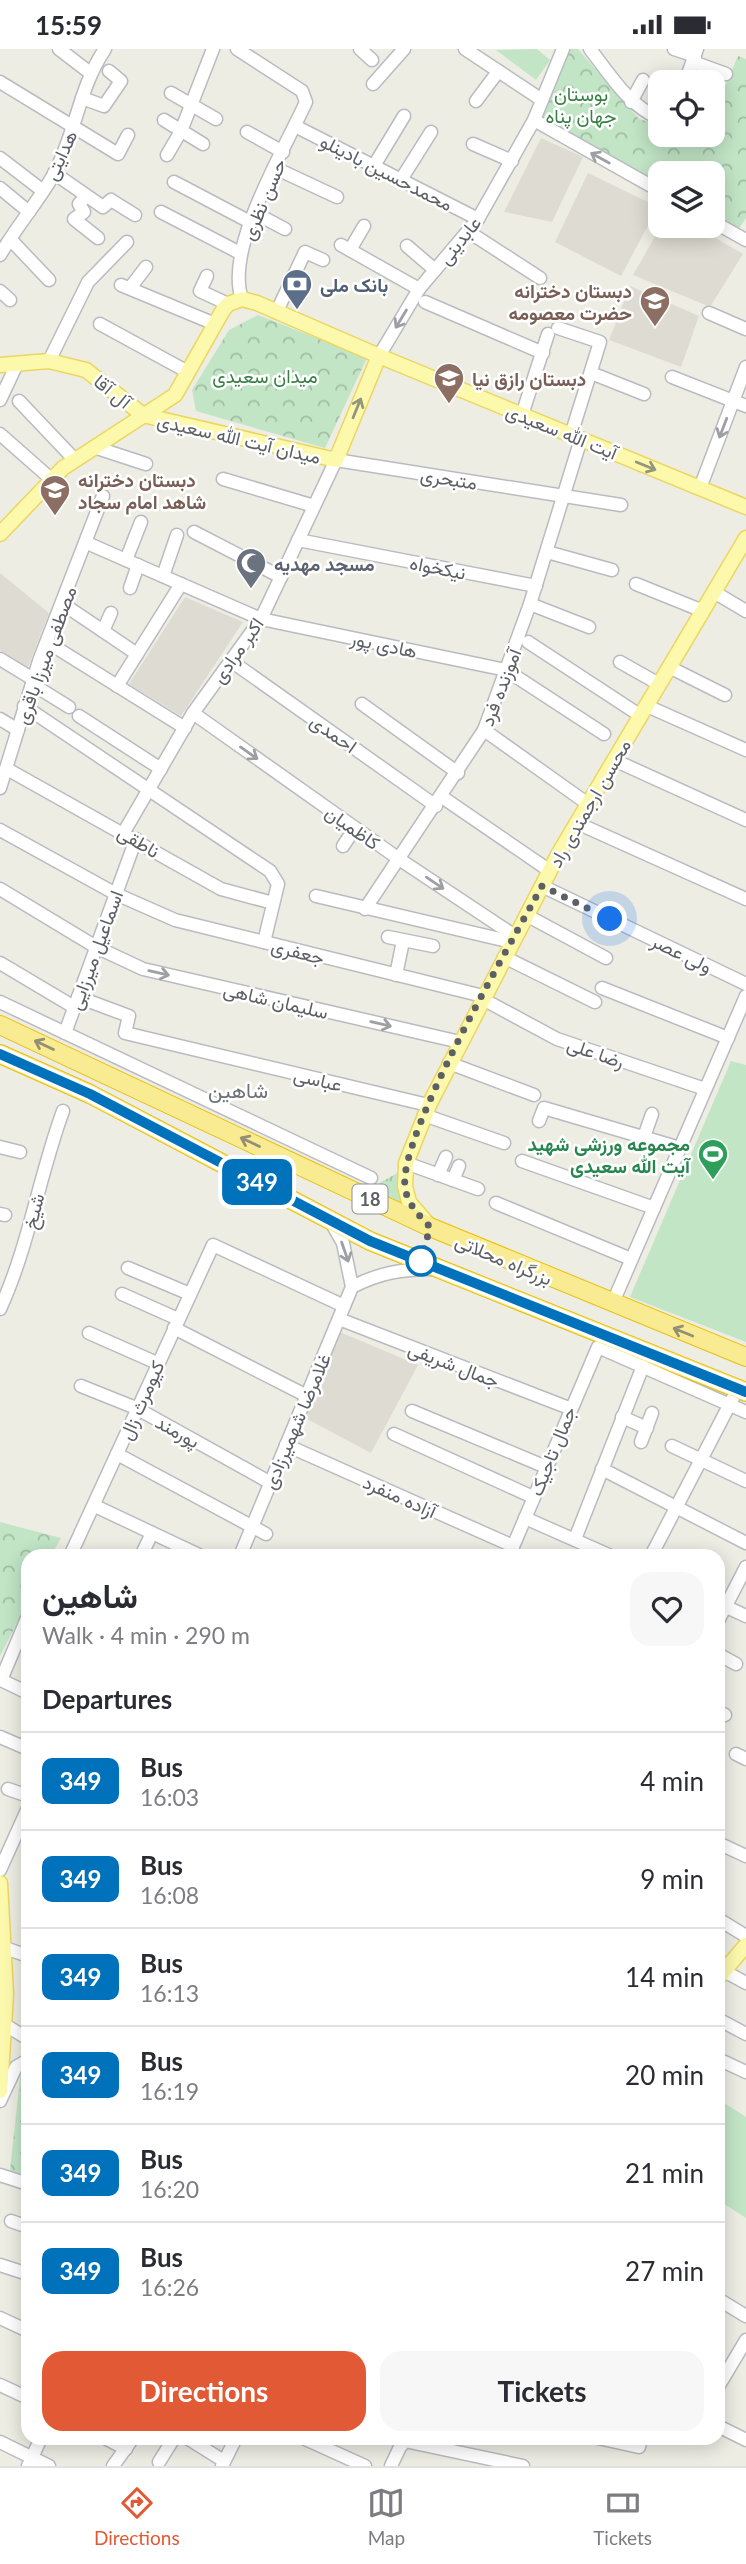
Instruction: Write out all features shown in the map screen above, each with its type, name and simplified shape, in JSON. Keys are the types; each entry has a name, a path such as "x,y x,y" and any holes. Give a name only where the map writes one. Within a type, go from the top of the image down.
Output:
{"highway":[{"name":"بزرگراه محلاتی","path":"4,1025 430,1227 746,1357"},
{"name":"بزرگراه محلاتی","path":"0,1054 37,1070 370,1241 737,1395"},
{"path":"0,1061 37,1070"}],"main road":[{"path":"235,302 277,311 379,356"},
{"name":"میدان آیت الله سعیدی","path":"143,415 176,395 215,324 235,302"},
{"name":"میدان آیت الله سعیدی","path":"143,415 336,460 379,356"},
{"name":"آیت الله سعیدی","path":"379,356 746,506"},
{"name":"آل آقا","path":"0,366 49,361 86,370 143,415"},
{"path":"0,534 51,479 143,415"},
{"name":"محسن ارجمندی راد","path":"430,1227 409,1202 405,1186 406,1163 426,1110 460,1042 488,1000 504,957 550,871 746,538"},
{"path":"0,1884 5,1948 0,2091"},
{"path":"725,1970 744,1950"}],"street":[{"path":"59,49 89,72"},
{"name":"هدایتی","path":"1,252 54,173 74,126 89,72 105,49"},
{"path":"167,155 180,131 197,83 213,49"},
{"name":"حسن نظری","path":"235,302 240,253 252,218 306,102 302,91 237,49"},
{"path":"360,49 372,60"},
{"path":"373,84 404,49"},
{"path":"465,49 497,73 542,100"},
{"name":"عابدینی","path":"379,356 419,289 478,219 534,120 563,49"},
{"path":"590,49 631,101 648,112"},
{"path":"674,49 695,56 726,74"},
{"path":"82,98 104,106 121,81 109,71"},
{"path":"476,101 497,73"},
{"path":"631,101 643,80"},
{"path":"0,82 118,154 128,135"},
{"path":"171,93 216,119"},
{"path":"375,164 404,116"},
{"path":"164,120 203,144"},
{"path":"534,120 648,184"},
{"name":"محمدحسین بادینلو","path":"295,125 478,219"},
{"path":"247,132 283,152"},
{"path":"402,178 431,132"},
{"path":"473,144 512,161"},
{"path":"0,158 43,191"},
{"path":"275,167 337,197"},
{"path":"54,173 103,207 111,200 135,215"},
{"path":"174,182 252,218 285,229"},
{"path":"0,188 29,212"},
{"path":"86,197 79,204 84,212 74,219 98,238"},
{"path":"161,212 240,253"},
{"path":"364,226 346,247 419,289"},
{"path":"725,227 744,235"},
{"path":"469,232 494,251 540,278"},
{"path":"11,240 49,280"},
{"path":"49,361 88,282 127,242"},
{"path":"407,246 435,270"},
{"path":"277,311 305,251 323,260"},
{"path":"146,267 126,287 215,324"},
{"path":"207,276 200,291 235,302"},
{"path":"425,302 449,320 481,334 514,347 543,353 522,415"},
{"path":"709,313 746,329"},
{"path":"100,324 188,372"},
{"name":"آموزنده فرد","path":"365,909 458,773 484,730 547,552 600,342 553,331 543,353"},
{"path":"0,400 16,366"},
{"path":"700,488 746,367"},
{"path":"591,373 644,394"},
{"path":"672,377 746,406"},
{"path":"19,401 75,460"},
{"path":"0,434 51,479"},
{"path":"94,447 146,464"},
{"name":"متبحری","path":"336,460 621,505"},
{"name":"اکبر مرادی","path":"130,836 149,790 193,713 261,619 336,460"},
{"path":"223,479 314,506"},
{"name":"مصطفی میرزا باقری","path":"7,769 24,706 103,496"},
{"path":"130,588 132,562 141,522"},
{"path":"194,532 281,577"},
{"path":"163,576 177,535"},
{"name":"نیکخواه","path":"298,540 536,586"},
{"name":"هادی پور","path":"87,543 261,619 506,670"},
{"path":"547,552 611,571"},
{"path":"117,686 181,584"},
{"path":"636,584 703,611"},
{"path":"714,592 746,611"},
{"path":"78,614 86,601"},
{"path":"62,604 137,655"},
{"path":"530,604 589,627"},
{"path":"103,631 111,613"},
{"path":"47,642 184,728"},
{"path":"527,642 644,711 746,750"},
{"path":"0,659 69,707"},
{"name":"احمدی","path":"231,661 439,801 550,871"},
{"path":"621,662 659,684"},
{"path":"669,667 725,695"},
{"path":"506,670 604,734"},
{"path":"362,704 458,773"},
{"path":"24,706 270,871 278,884 264,942"},
{"name":"کاظمیان","path":"193,713 514,939"},
{"path":"79,716 161,769"},
{"path":"0,719 18,730"},
{"path":"484,730 588,804"},
{"path":"614,760 746,820"},
{"path":"0,788 7,769"},
{"name":"ناطقی","path":"7,769 221,889 273,903"},
{"path":"577,823 746,899"},
{"path":"343,846 355,828"},
{"name":"جعفری","path":"0,830 116,894 175,921 488,1000"},
{"name":"اسماعیل میرزایی","path":"0,1002 65,1033 116,894 130,836"},
{"name":"ولی عصر","path":"542,886 746,984"},
{"name":"سلیمان شاهی","path":"0,889 96,947 143,969 460,1042"},
{"path":"316,896 365,909 514,939"},
{"path":"526,915 606,958"},
{"path":"388,937 433,946"},
{"path":"396,975 403,941"},
{"path":"504,957 595,1002"},
{"path":"0,963 76,1002"},
{"path":"603,988 728,1038"},
{"path":"617,1293 746,996"},
{"name":"رضا علی","path":"488,1000 557,1039 705,1089"},
{"name":"عباسی","path":"76,1002 129,1016 125,1033 426,1110 504,1143"},
{"path":"65,1033 371,1178"},
{"path":"449,1063 534,1095"},
{"path":"539,1121 544,1108 680,1148"},
{"name":"شیخ","path":"0,1309 13,1282 32,1221 46,1158 64,1111"},
{"path":"644,1137 652,1114"},
{"path":"0,1147 20,1152"},
{"path":"438,1174 446,1157"},
{"path":"522,1161 654,1208"},
{"path":"406,1163 478,1189"},
{"path":"453,1180 459,1166"},
{"path":"496,1203 631,1259"},
{"path":"330,1220 343,1243 352,1287 375,1275 396,1270 441,1269"},
{"name":"کیومرث زال","path":"74,1549 213,1245 344,1306"},
{"path":"128,1268 190,1294"},
{"name":"غلامرضا شهمیرزادی","path":"243,1549 352,1287"},
{"path":"122,1294 307,1396"},
{"name":"جمال شریفی","path":"339,1319 569,1408"},
{"path":"89,1333 157,1363"},
{"name":"جمال تاجیک","path":"512,1549 569,1408 598,1347 643,1366"},
{"path":"575,1539 643,1366 737,1395 746,1412"},
{"name":"پورمند","path":"81,1386 136,1408 271,1483"},
{"path":"654,1549 737,1395"},
{"path":"412,1411 545,1467"},
{"path":"642,1442 652,1413"},
{"path":"622,1417 647,1428"},
{"path":"394,1434 533,1497"},
{"name":"آزاده منفرد","path":"286,1445 507,1549"},
{"path":"672,1446 746,1481"},
{"path":"117,1454 266,1534"},
{"path":"602,1469 746,1543"},
{"path":"615,1492 621,1479"},
{"path":"95,1506 186,1549"},
{"path":"525,1518 596,1549"},
{"path":"144,1549 152,1533"},
{"path":"725,1600 746,1567"},
{"path":"725,1606 746,1616"},
{"path":"21,1638 1,1680 21,1690"},
{"path":"725,1658 736,1664"},
{"path":"0,1737 21,1746"},
{"path":"8,1789 21,1794"},
{"path":"0,1870 21,1824"},
{"path":"725,1845 744,1850"},
{"path":"725,1923 746,1936"},
{"path":"5,1948 21,1954"},
{"path":"725,1975 746,1983"},
{"path":"725,2023 746,2034"},
{"path":"4,2024 21,2035"},
{"path":"0,2101 16,2067 21,2064"},
{"path":"725,2064 746,2072"},
{"path":"0,2175 21,2182"},
{"path":"11,2221 21,2225"},
{"path":"0,2265 21,2272"},
{"path":"725,2303 746,2316"},
{"path":"0,2318 21,2328"},
{"path":"725,2375 745,2343"},
{"path":"725,2364 730,2367"},
{"path":"0,2385 21,2395"},
{"path":"725,2430 746,2440"},
{"path":"0,2442 30,2461 48,2466"},
{"path":"30,2461 38,2445"},
{"path":"113,2466 129,2445"},
{"path":"159,2462 170,2445"},
{"path":"197,2445 223,2463 232,2445"},
{"path":"318,2445 365,2466"},
{"path":"391,2466 399,2445"},
{"path":"421,2445 523,2466"}],"shaded area":[{"path":"541,138 583,157 552,222 504,212"},
{"path":"588,173 648,202 648,226 621,276 555,242"},
{"path":"654,238 716,238 743,254 710,307 633,275"},
{"name":"دبستان دخترانه حضرت معصومه","path":"630,286 699,316 681,367 609,340"},
{"path":"0,573 49,613 28,667 0,650"},
{"path":"185,597 243,622 181,716 129,684"},
{"path":"340,1332 418,1365 371,1453 305,1418"}],"green space":[{"path":"537,49 550,60 536,80 496,50"},
{"name":"بوستان جهان پناه","path":"566,49 578,49 639,119 648,122 648,147 725,147 725,86 738,56 746,59 746,218 738,230 725,222 725,161 648,161 648,179 539,118"},
{"name":"میدان سعیدی","path":"258,315 367,358 325,448 196,411 192,390 229,330"},
{"name":"مجموعه ورزشی شهید آیت‌ الله سعیدی","path":"731,1061 746,1065 746,1342 630,1297"},
{"path":"401,1171 406,1206 367,1190"},
{"path":"0,1522 61,1538 55,1549 21,1549 21,1616 0,1656"},
{"path":"21,2070 21,2174 10,2170"},
{"path":"725,2104 746,2117 746,2218 725,2204"}],"bus line":[{"name":"349","path":"0,1054 90,1094 370,1241 746,1392"}],"place":[{"name":"بانک ملی","path":"297,311"},
{"name":"دبستان دخترانه حضرت معصومه","path":"655,328"},
{"name":"دبستان رازق نیا","path":"449,405"},
{"name":"دبستان دخترانه شاهد امام سجاد","path":"55,517"},
{"name":"مسجد مهدیه","path":"251,590"},
{"name":"مجموعه ورزشی شهید آیت‌ الله سعیدی","path":"713,1181"}],"district":[{"name":"شاهین","path":"238,1089"}],"route":[{"path":"421,1261 430,1227 409,1202 405,1186 406,1163 450,1061 542,886 610,919"}]}
